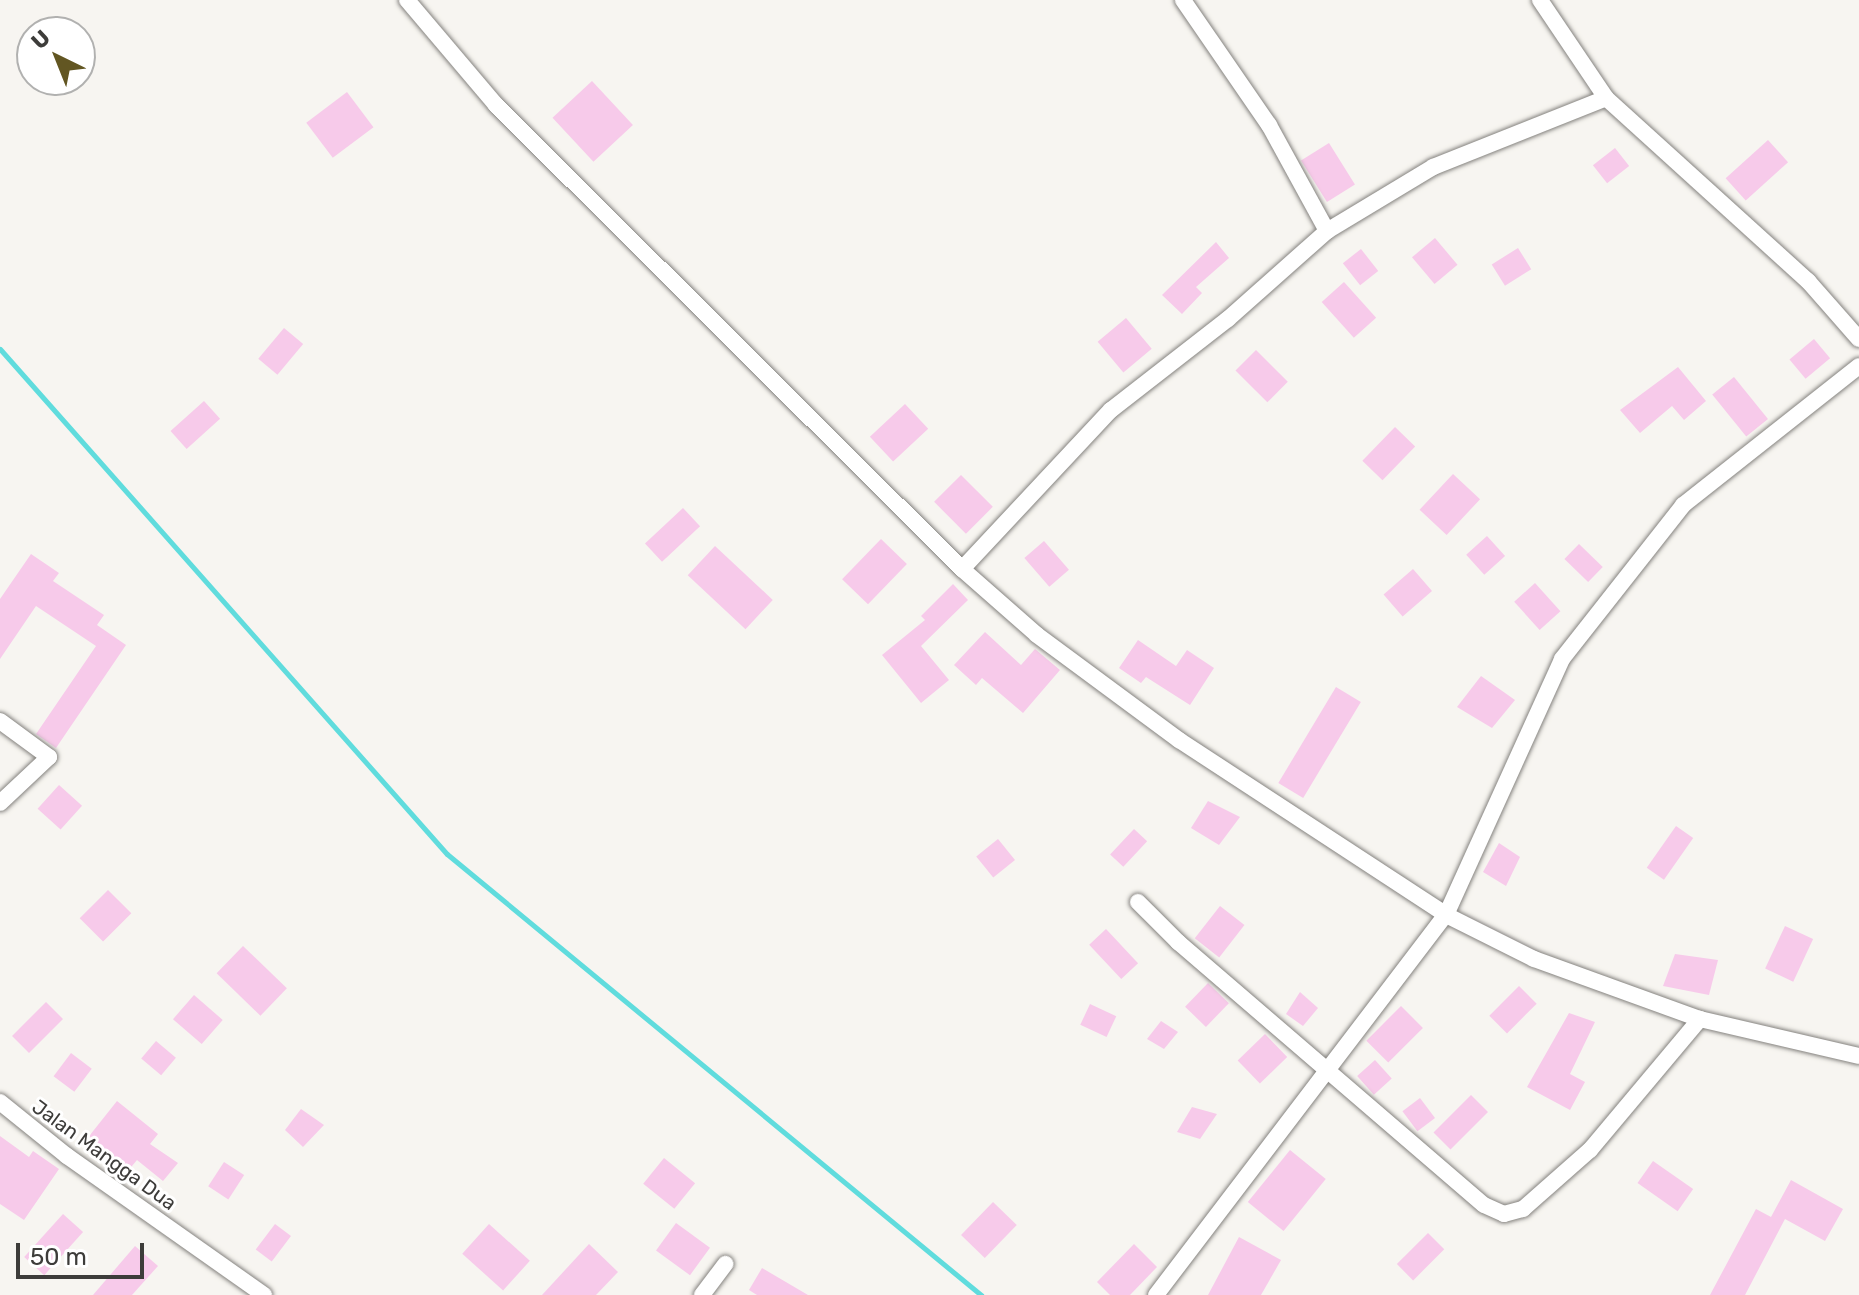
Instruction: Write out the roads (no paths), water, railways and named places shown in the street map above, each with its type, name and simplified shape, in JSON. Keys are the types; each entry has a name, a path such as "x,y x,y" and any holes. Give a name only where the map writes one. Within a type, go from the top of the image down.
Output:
{"street":[{"path":"407,0 517,127 962,569 1037,635 1179,740 1446,915 1534,959 1700,1019 1859,1056"},
{"path":"1183,0 1269,125 1327,231"},
{"path":"1540,0 1606,98 1808,281 1859,339"},
{"path":"962,569 1111,410 1216,329 1327,231 1433,167 1606,98"},
{"path":"1156,1295 1446,915 1562,659 1683,505 1859,366"},
{"path":"0,721 49,757 0,803"},
{"path":"1138,902 1327,1071 1484,1205 1504,1214 1523,1209 1590,1150 1700,1019"},
{"name":"Jalan Mangga Dua","path":"0,1102 67,1156 264,1295"},
{"path":"702,1295 725,1264"}],"waterway":[{"path":"0,349 447,854 981,1295"}]}
